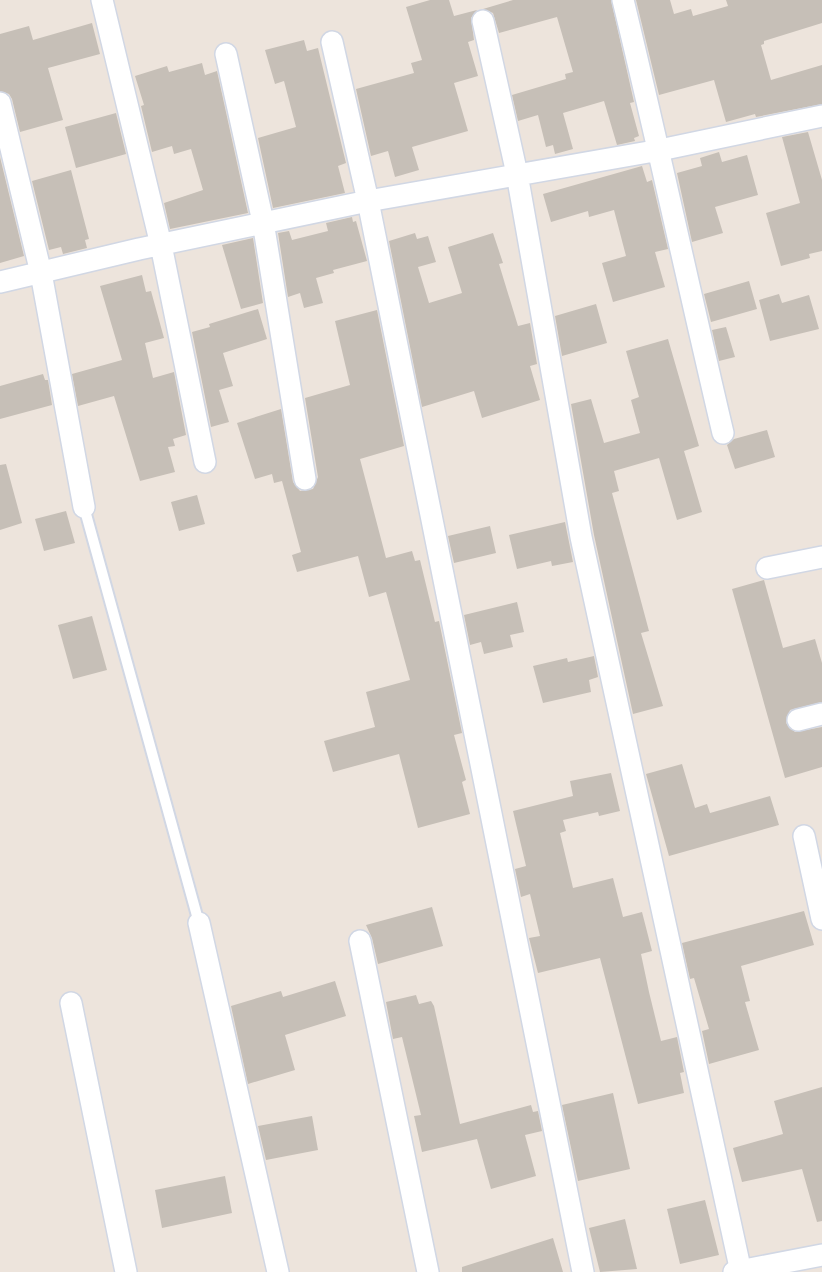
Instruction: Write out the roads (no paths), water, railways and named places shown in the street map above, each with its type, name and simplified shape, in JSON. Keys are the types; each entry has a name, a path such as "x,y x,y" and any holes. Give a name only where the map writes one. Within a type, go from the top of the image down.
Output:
{"street":[{"path":"102,0 161,245 205,462"},
{"path":"623,0 660,150 681,254 723,433"},
{"path":"483,21 517,174 581,537 739,1272 822,1256"},
{"path":"332,42 368,201 583,1272"},
{"path":"226,54 263,222 304,479"},
{"path":"0,103 41,273 84,507"},
{"path":"0,282 263,222 368,201 660,150 822,116"},
{"path":"767,568 822,557"},
{"path":"798,720 822,714"},
{"path":"804,836 822,919"},
{"path":"199,923 278,1272"},
{"path":"360,941 428,1272"},
{"path":"71,1003 126,1272"}],"lane":[{"path":"84,507 199,923"}]}
